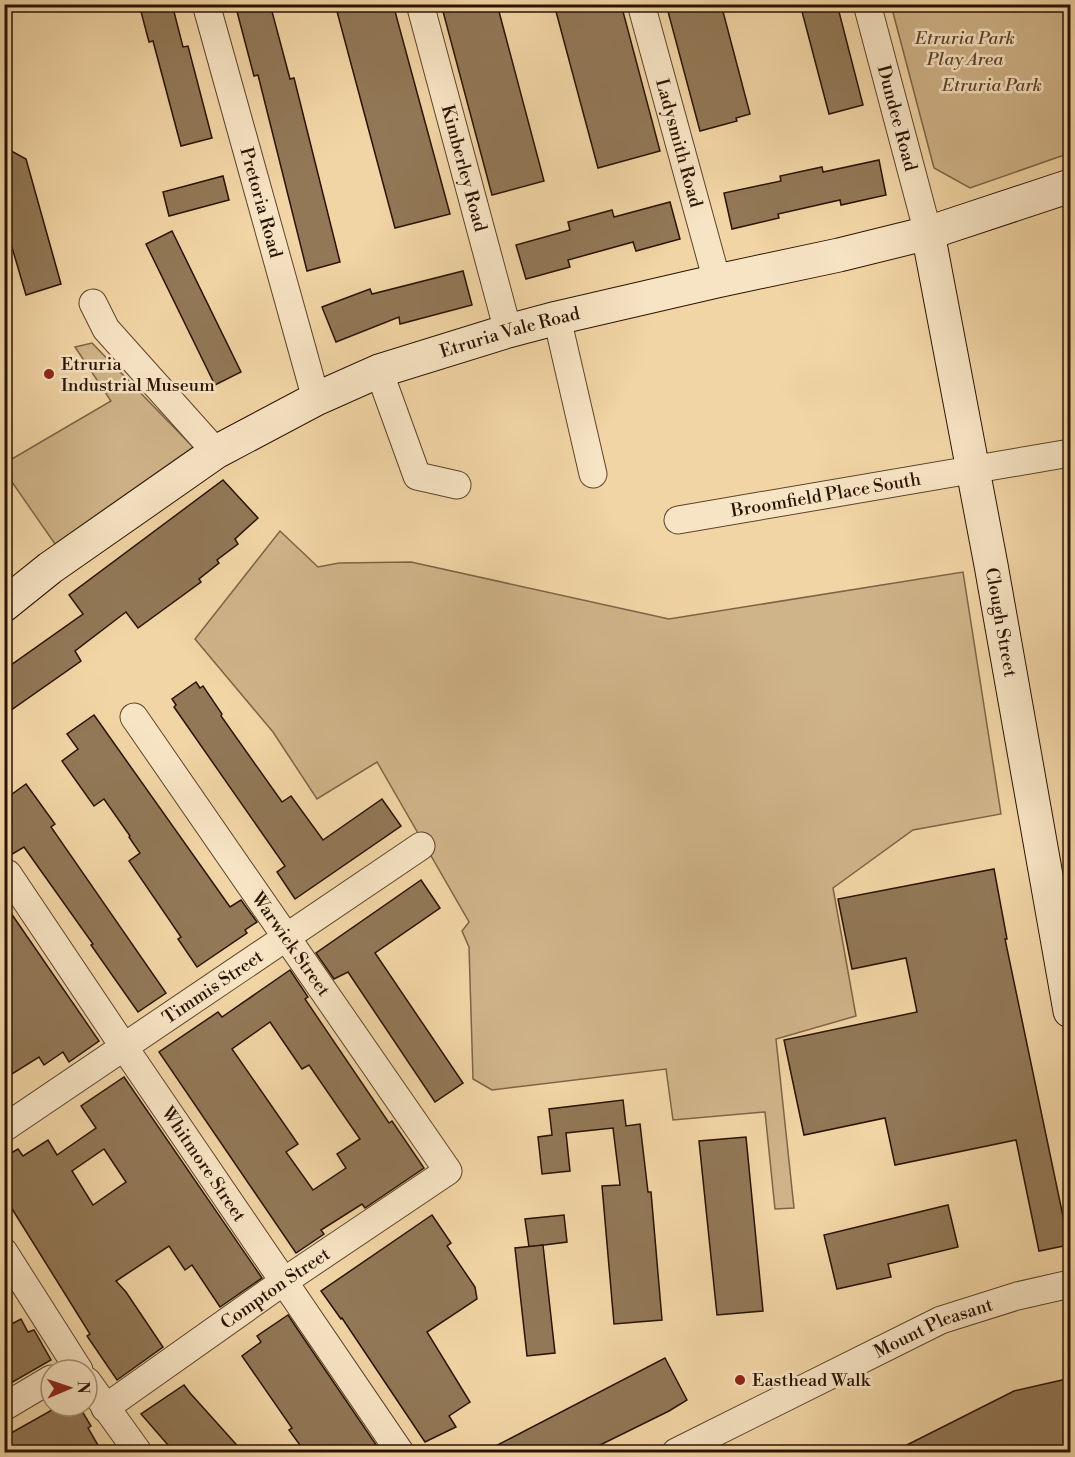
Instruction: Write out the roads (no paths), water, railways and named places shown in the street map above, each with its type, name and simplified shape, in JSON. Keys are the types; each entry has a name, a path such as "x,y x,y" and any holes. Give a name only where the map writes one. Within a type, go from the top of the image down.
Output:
{"main road":[{"name":"Etruria Vale Road","path":"4,605 50,568 216,452 316,399 378,371 557,318 928,233 1071,186"},
{"name":"Clough Street","path":"928,233 974,469 1071,1011"}],"street":[{"name":"Pretoria Road","path":"206,4 316,399"},
{"name":"Kimberley Road","path":"420,4 508,331"},
{"name":"Ladysmith Road","path":"641,4 717,281"},
{"name":"Dundee Road","path":"867,4 928,233"},
{"path":"93,303 106,329 216,452"},
{"path":"557,318 593,474"},
{"path":"378,371 417,476 457,485"},
{"name":"Broomfield Place South","path":"678,520 1071,453"},
{"name":"Warwick Street","path":"134,717 448,1171"},
{"name":"Timmis Street","path":"4,1128 421,846"},
{"name":"Whitmore Street","path":"8,874 400,1452"},
{"name":"Compton Street","path":"105,1408 284,1282 448,1171"},
{"path":"4,1252 69,1358"},
{"name":"Mount Pleasant","path":"676,1452 942,1320 1017,1296 1071,1284"},
{"path":"4,1407 39,1386"},
{"path":"99,1400 138,1452"}],"place":[{"name":"Etruria Industrial Museum","path":"49,374"},
{"name":"Easthead Walk","path":"740,1380"}],"park label":[{"name":"Etruria Park Play Area","path":"965,48"},
{"name":"Etruria Park","path":"992,85"}]}
